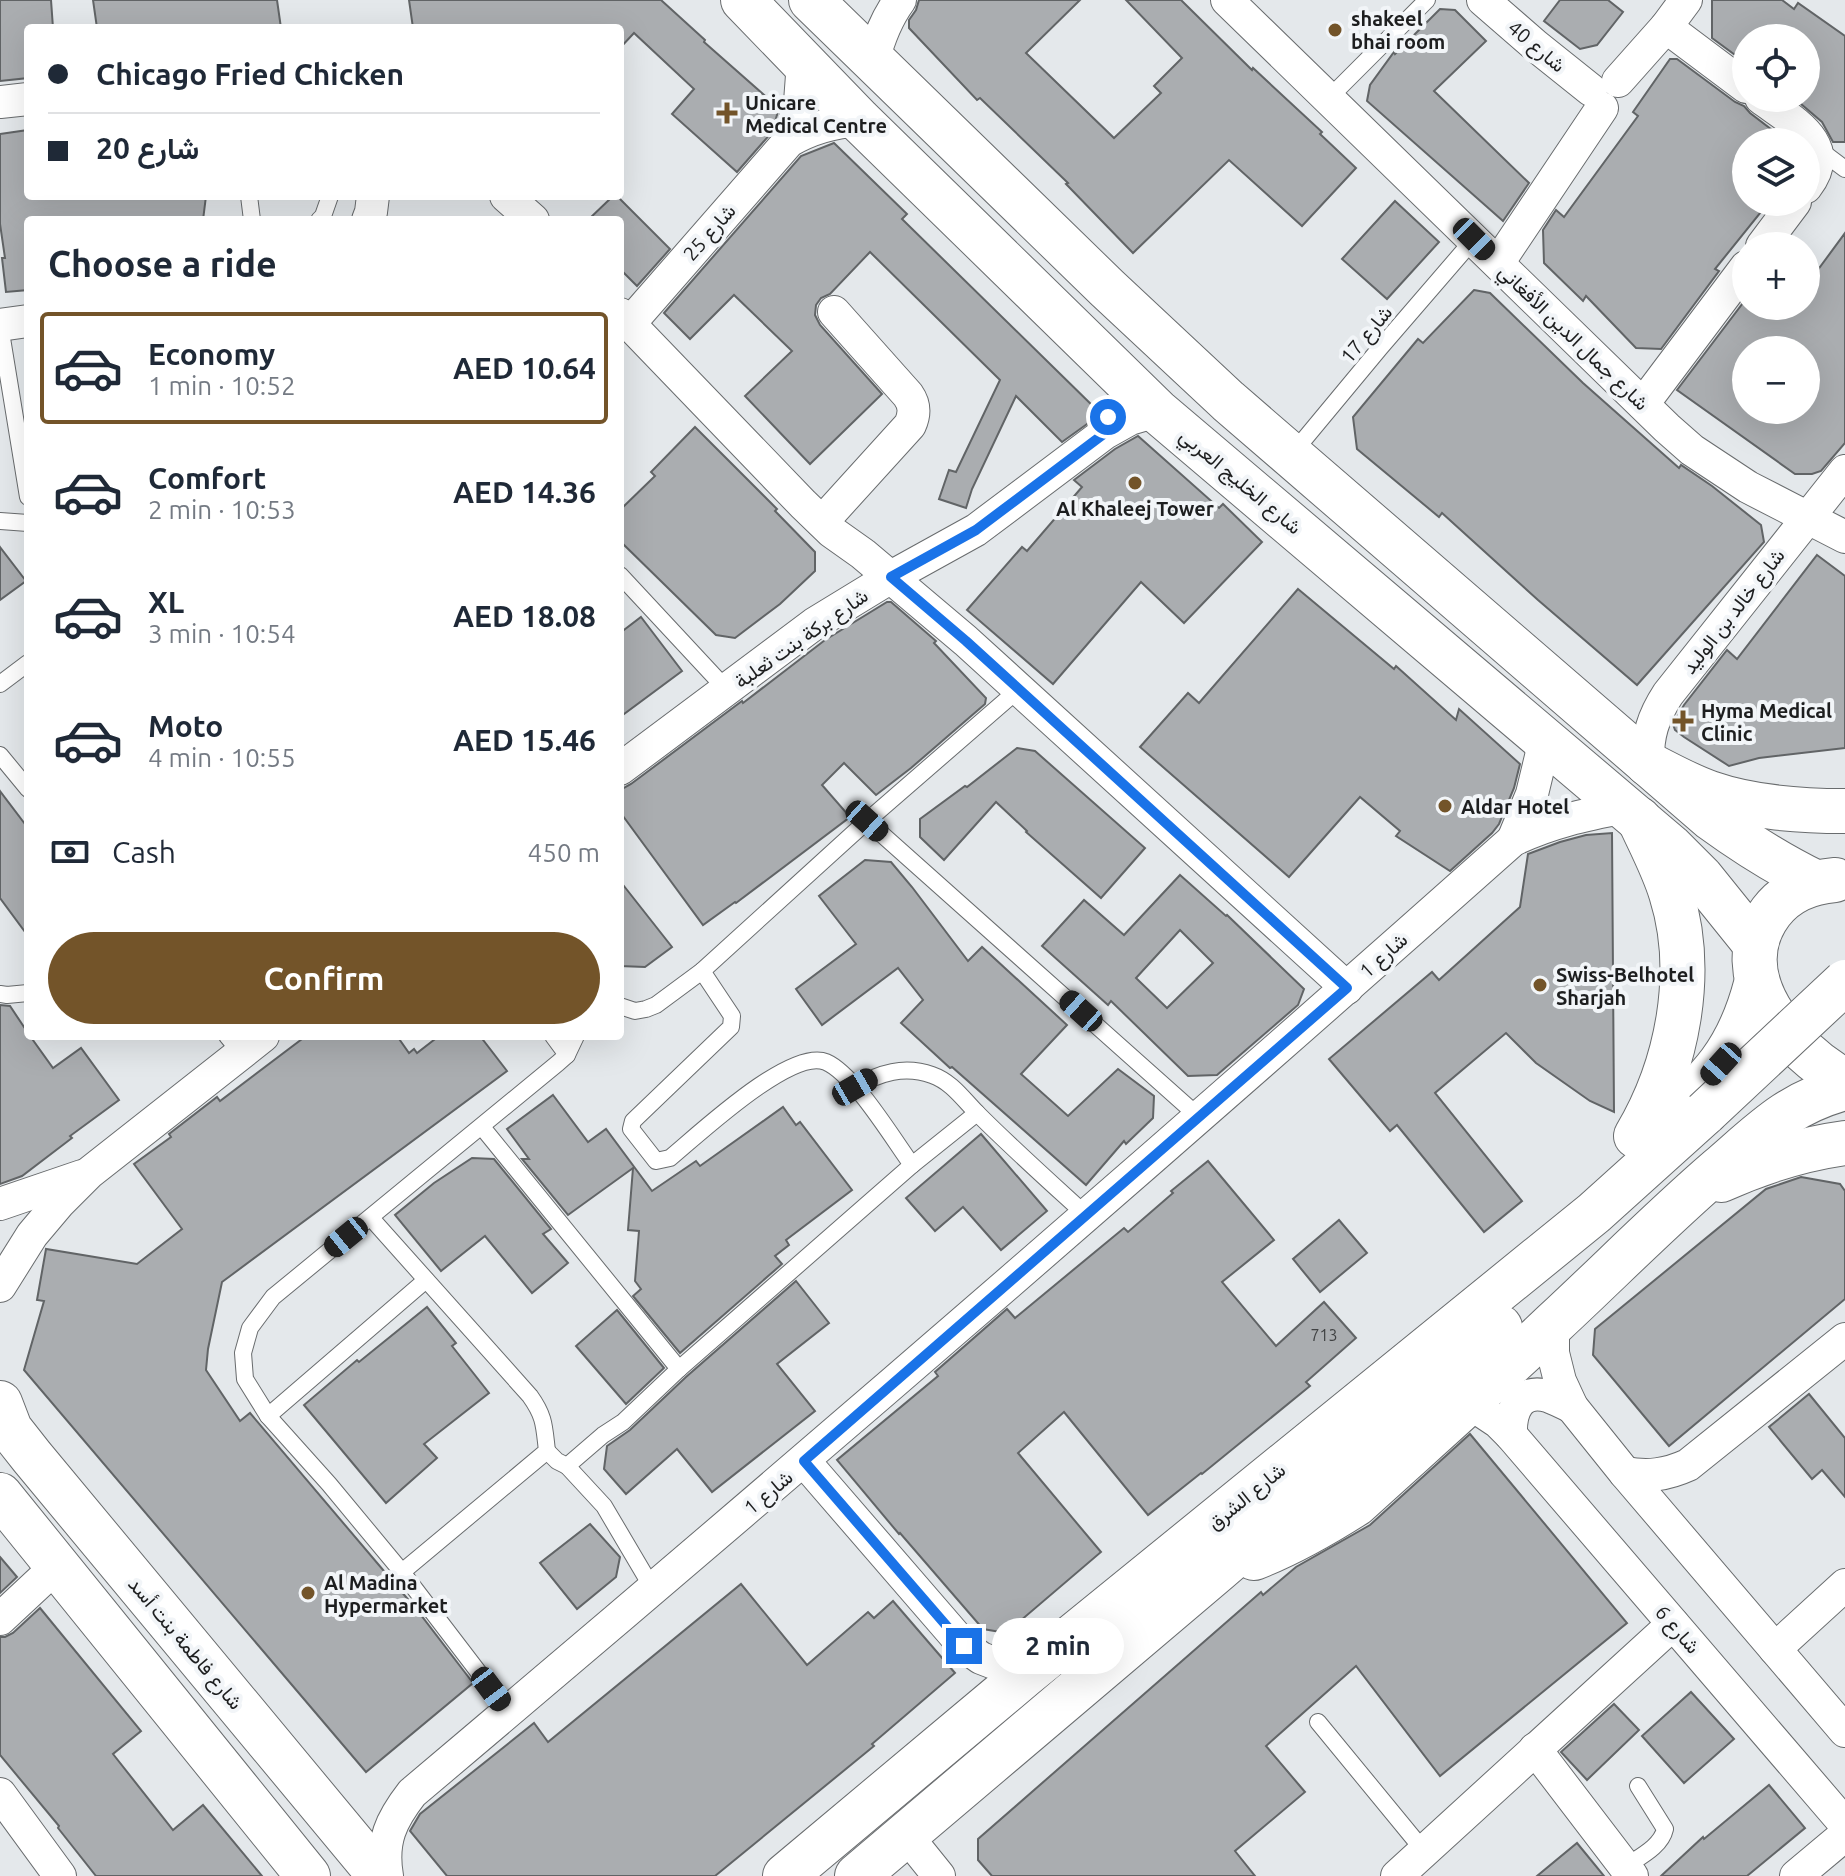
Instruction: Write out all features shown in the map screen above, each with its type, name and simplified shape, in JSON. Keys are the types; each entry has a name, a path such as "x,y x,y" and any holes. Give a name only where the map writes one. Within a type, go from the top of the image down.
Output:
{"main road":[{"name":"شارع الخليج العربي","path":"743,0 859,120 1157,411 1671,847 1701,877 1755,964 1770,1009 1786,1032 1805,1053 1845,1081"},
{"path":"811,0 1127,307 1290,456 1366,518 1712,819 1779,864 1830,881"},
{"path":"1157,411 1205,430 1271,471 1280,471 1288,465 1290,456"},
{"path":"1648,764 1710,793 1757,805 1806,811 1845,811"},
{"path":"1625,1155 1659,1090 1670,1057 1682,989 1682,956 1673,903 1659,862 1632,813"},
{"path":"1830,881 1794,891 1776,905 1763,923 1749,1013 1721,1064 1701,1087 1625,1155 1238,1474 1204,1516 1204,1555 1256,1558 1324,1525 1356,1504 1683,1200 1774,1121 1798,1105 1845,1088"},
{"path":"1719,1120 1845,982"},
{"path":"1719,1120 1803,1061 1845,1020"},
{"name":"شارع الشرق","path":"785,1876 1025,1675 1204,1555 1650,1200 1719,1120"},
{"path":"1683,1200 1751,1166 1845,1143"},
{"name":"شارع فاطمة بنت أسد","path":"0,1403 10,1429 32,1457 380,1876"},
{"path":"0,1495 308,1876"},
{"name":"شارع الشرق","path":"857,1876 906,1835 1204,1555"}],"street":[{"path":"873,61 887,18 900,0"},
{"name":"شارع جمال الدين الأفغاني","path":"1227,0 1692,450 1777,503 1845,537"},
{"name":"شارع 40","path":"1483,0 1536,46 1604,93"},
{"path":"1498,263 1604,93 1666,27 1686,0"},
{"path":"1666,27 1732,76"},
{"name":"شارع 25","path":"789,141 800,102 803,62"},
{"path":"0,102 24,99"},
{"path":"1779,112 1800,128"},
{"name":"شارع 25","path":"625,318 789,141 829,124 859,120"},
{"path":"510,200 528,216"},
{"path":"1643,404 1732,286"},
{"path":"822,522 910,425 915,413 908,395 834,312"},
{"path":"625,318 832,532 891,577 1019,689 1347,988"},
{"path":"0,325 24,322"},
{"path":"1105,433 1114,371"},
{"name":"شارع بركة بنت ثعلبة","path":"624,766 814,624 976,530 1105,433 1130,419 1157,411"},
{"name":"شارع خالد بن الوليد","path":"1648,764 1647,745 1657,709 1845,471"},
{"name":"شارع 1","path":"1513,840 1532,794 1545,740"},
{"name":"شارع 1","path":"387,1876 384,1861 387,1836 397,1813 412,1793 804,1461 1513,840 1564,819 1632,813"},
{"path":"0,1286 32,1235 89,1173 244,1042"},
{"path":"0,1204 89,1173"},
{"path":"1553,1324 1553,1353 1560,1381 1572,1407 1845,1731"},
{"path":"1625,1473 1657,1475 1688,1465 1845,1339"},
{"path":"1511,1435 1513,1409 1522,1399 1535,1395 1548,1396 1572,1407"},
{"name":"شارع 6","path":"1468,1402 1511,1435 1845,1824"},
{"path":"804,1461 964,1646 990,1662 1025,1675"},
{"path":"0,1619 58,1565"},
{"path":"1775,1649 1845,1585"},
{"path":"1397,1876 1673,1624"},
{"path":"1535,1749 1628,1872"},
{"path":"0,1794 53,1873"},
{"path":"906,1835 939,1876"},
{"path":"1796,1876 1845,1835"}],"lane":[{"path":"1329,98 1427,0"},
{"path":"1820,150 1845,169"},
{"name":"شارع 17","path":"1290,456 1474,239"},
{"path":"0,325 24,472"},
{"path":"0,521 24,523"},
{"path":"624,579 727,690"},
{"path":"0,684 24,666"},
{"path":"624,1007 635,1011 656,1005 702,971 867,821 1019,689"},
{"path":"0,755 24,784"},
{"path":"867,821 1199,1117"},
{"path":"702,971 732,1016 731,1027 633,1121 631,1129 656,1161 670,1158 750,1092 787,1068 806,1061 824,1061 841,1072 855,1087 912,1165"},
{"path":"0,994 24,993"},
{"path":"556,1040 567,1055"},
{"path":"509,1712 402,1572 268,1416 245,1379 243,1353 250,1328 273,1297 567,1055 574,1040"},
{"path":"855,1087 893,1071 914,1070 952,1085 977,1113 1086,1215"},
{"path":"567,1466 623,1422 912,1165 977,1113"},
{"path":"482,1127 679,1369"},
{"path":"371,1218 538,1408 544,1421 547,1451 567,1466 604,1506 653,1589"},
{"path":"268,1416 426,1280"},
{"path":"402,1572 547,1451"},
{"path":"1318,1722 1424,1851"},
{"path":"1628,1872 1658,1843 1665,1829 1638,1786"}],"building":[{"path":"0,0 51,0 53,24 24,24 24,78 0,81"},
{"path":"93,0 277,0 280,24 96,24"},
{"path":"409,0 661,0 779,108 772,132 737,172 672,114 694,89 634,33 624,44 624,24 412,24"},
{"path":"919,0 1080,0 1026,53 1114,138 1161,93 1154,86 1182,58 1126,0 1181,0 1252,70 1322,132 1320,134 1356,168 1302,226 1229,160 1133,253 1068,183 980,98 977,100 909,28 909,20"},
{"path":"1560,0 1608,0 1623,12 1597,45 1580,49 1544,21"},
{"path":"1712,0 1782,0 1794,9 1798,3 1845,36 1845,142 1833,142 1822,122 1810,112 1820,112 1820,24 1732,24 1732,53 1712,38"},
{"path":"1440,9 1455,10 1486,41 1434,91 1529,183 1503,221 1367,101 1370,85 1394,52"},
{"path":"1670,59 1677,59 1732,100 1732,112 1749,112 1770,128 1732,128 1732,216 1758,216 1745,232 1732,232 1732,248 1715,269 1719,271 1661,349 1636,348 1586,296 1583,301 1544,263 1543,230 1556,210 1564,217 1638,116 1633,112"},
{"path":"24,131 24,200 206,200 204,216 24,216 24,290 6,292 0,224 0,134"},
{"path":"834,143 907,214 902,219 1101,414 1062,442 1016,396 966,508 939,499 949,470 956,472 1000,380 870,252 830,294 821,298 815,315 820,325 882,394 810,464 745,396 792,351 734,295 690,339 664,313 801,156"},
{"path":"609,200 621,200 670,249 637,286 624,273 624,216 592,216"},
{"path":"1395,201 1439,242 1387,299 1342,259"},
{"path":"1845,233 1845,443 1821,471 1795,474 1677,390 1732,317 1732,320 1820,320 1820,267"},
{"path":"1474,290 1490,293 1583,383 1679,468 1681,465 1712,486 1761,525 1764,542 1637,685 1442,513 1439,517 1357,449 1353,417 1418,339 1423,343"},
{"path":"695,427 815,552 815,571 780,604 735,638 716,635 624,545 624,506 655,476 651,472"},
{"path":"1138,436 1219,508 1223,504 1262,542 1184,623 1141,582 1053,684 967,610 1022,547 1027,551 1082,487 1074,480"},
{"path":"0,547 24,582 0,600"},
{"path":"1817,555 1845,576 1845,748 1759,758 1729,766 1684,737 1673,724 1727,650 1737,659"},
{"path":"1298,589 1394,669 1396,666 1456,720 1459,709 1520,764 1499,824 1450,871 1396,836 1400,831 1360,797 1289,877 1140,747 1188,693 1199,703"},
{"path":"891,602 936,641 934,643 986,698 985,704 876,795 844,763 822,785 850,817 703,925 624,817 624,788 825,640"},
{"path":"641,617 682,671 624,714 624,630"},
{"path":"1017,748 1035,751 1145,848 1101,898 996,802 944,860 920,837 920,819"},
{"path":"0,791 24,823 24,931 0,898"},
{"path":"1612,833 1614,1112 1590,1101 1536,1063 1506,1033 1435,1093 1522,1201 1484,1232 1397,1125 1390,1131 1329,1059 1432,972 1439,980 1520,907 1528,854 1586,835"},
{"path":"865,860 891,862 968,961 982,947 1067,1025 1021,1074 1068,1116 1118,1069 1154,1096 1153,1118 1126,1144 1124,1141 1086,1185 901,1023 923,1000 898,968 822,1025 796,989 856,944 819,896"},
{"path":"1180,875 1304,989 1298,1005 1217,1075 1188,1076 1111,1001 1108,1005 1042,946 1084,900 1124,935","holes":["1180,930 1213,963 1167,1008 1136,978"]},
{"path":"624,886 672,947 645,967 624,966"},
{"path":"0,1005 10,1006 24,1027 24,1040 33,1040 53,1068 81,1048 119,1100 22,1176 0,1184"},
{"path":"301,1040 400,1040 409,1053 414,1049 417,1053 434,1040 483,1040 507,1071 222,1282 208,1349 206,1370 240,1421 250,1413 417,1610 473,1683 366,1772 24,1370 44,1301 37,1300 46,1249 137,1264 182,1229 134,1164 217,1097 220,1101"},
{"path":"553,1095 588,1142 606,1129 652,1191 696,1161 700,1166 783,1107 796,1125 800,1122 852,1190 786,1240 789,1245 775,1256 782,1264 680,1353 633,1296 641,1289 635,1281 639,1231 628,1230 633,1168 568,1215 522,1159 529,1159 507,1129"},
{"path":"981,1134 1047,1211 1001,1250 963,1207 935,1231 906,1198"},
{"path":"472,1158 494,1159 551,1229 543,1234 568,1263 532,1293 485,1236 441,1271 395,1215 434,1183"},
{"path":"1208,1161 1274,1240 1222,1282 1276,1346 1324,1302 1356,1338 1306,1382 1310,1386 1148,1515 1064,1412 1018,1453 1101,1552 1006,1633 983,1629 837,1460 938,1376 935,1372 1007,1309 1015,1318 1124,1228 1128,1232"},
{"path":"1801,1177 1840,1184 1845,1191 1845,1299 1669,1446 1593,1355 1595,1329 1766,1189"},
{"path":"1339,1220 1367,1253 1320,1292 1293,1259"},
{"path":"796,1281 829,1323 777,1364 815,1411 712,1492 677,1449 626,1494 604,1469 607,1446 630,1430"},
{"path":"427,1307 456,1343 452,1346 489,1393 424,1444 437,1458 386,1503 304,1405"},
{"path":"617,1310 664,1368 626,1404 576,1346"},
{"path":"1809,1394 1845,1438 1845,1497 1822,1470 1812,1479 1769,1427"},
{"path":"1470,1434 1627,1623 1440,1776 1356,1666 1266,1746 1305,1792 1235,1851 1255,1876 992,1876 978,1860 978,1839 1261,1592 1263,1595 1296,1567 1370,1525"},
{"path":"590,1524 620,1557 616,1577 577,1609 540,1563"},
{"path":"0,1557 17,1577 0,1593"},
{"path":"741,1584 807,1665 868,1612 874,1618 893,1601 955,1673 872,1744 874,1746 715,1876 447,1876 410,1831 420,1814 534,1723 548,1742"},
{"path":"40,1608 141,1731 113,1754 173,1830 203,1805 262,1876 96,1876 0,1755 0,1637 13,1633"},
{"path":"1691,1692 1734,1739 1684,1783 1642,1736"},
{"path":"1614,1704 1639,1730 1587,1780 1561,1752"},
{"path":"1769,1785 1805,1828 1747,1876 1661,1876 1703,1837"},
{"path":"1577,1843 1604,1876 1537,1876"}],"place":[{"name":"shakeel bhai room","path":"1335,30"},
{"name":"Unicare Medical Centre","path":"727,113"},
{"name":"Al Khaleej Tower","path":"1135,483"},
{"name":"Hyma Medical Clinic","path":"1683,721"},
{"name":"Aldar Hotel","path":"1445,806"},
{"name":"Swiss-Belhotel Sharjah","path":"1540,985"},
{"name":"Al Madina Hypermarket","path":"308,1593"}],"route":[{"path":"964,1646 804,1461 1347,988 966,641 891,577 976,530 1105,433 1108,417"}]}
